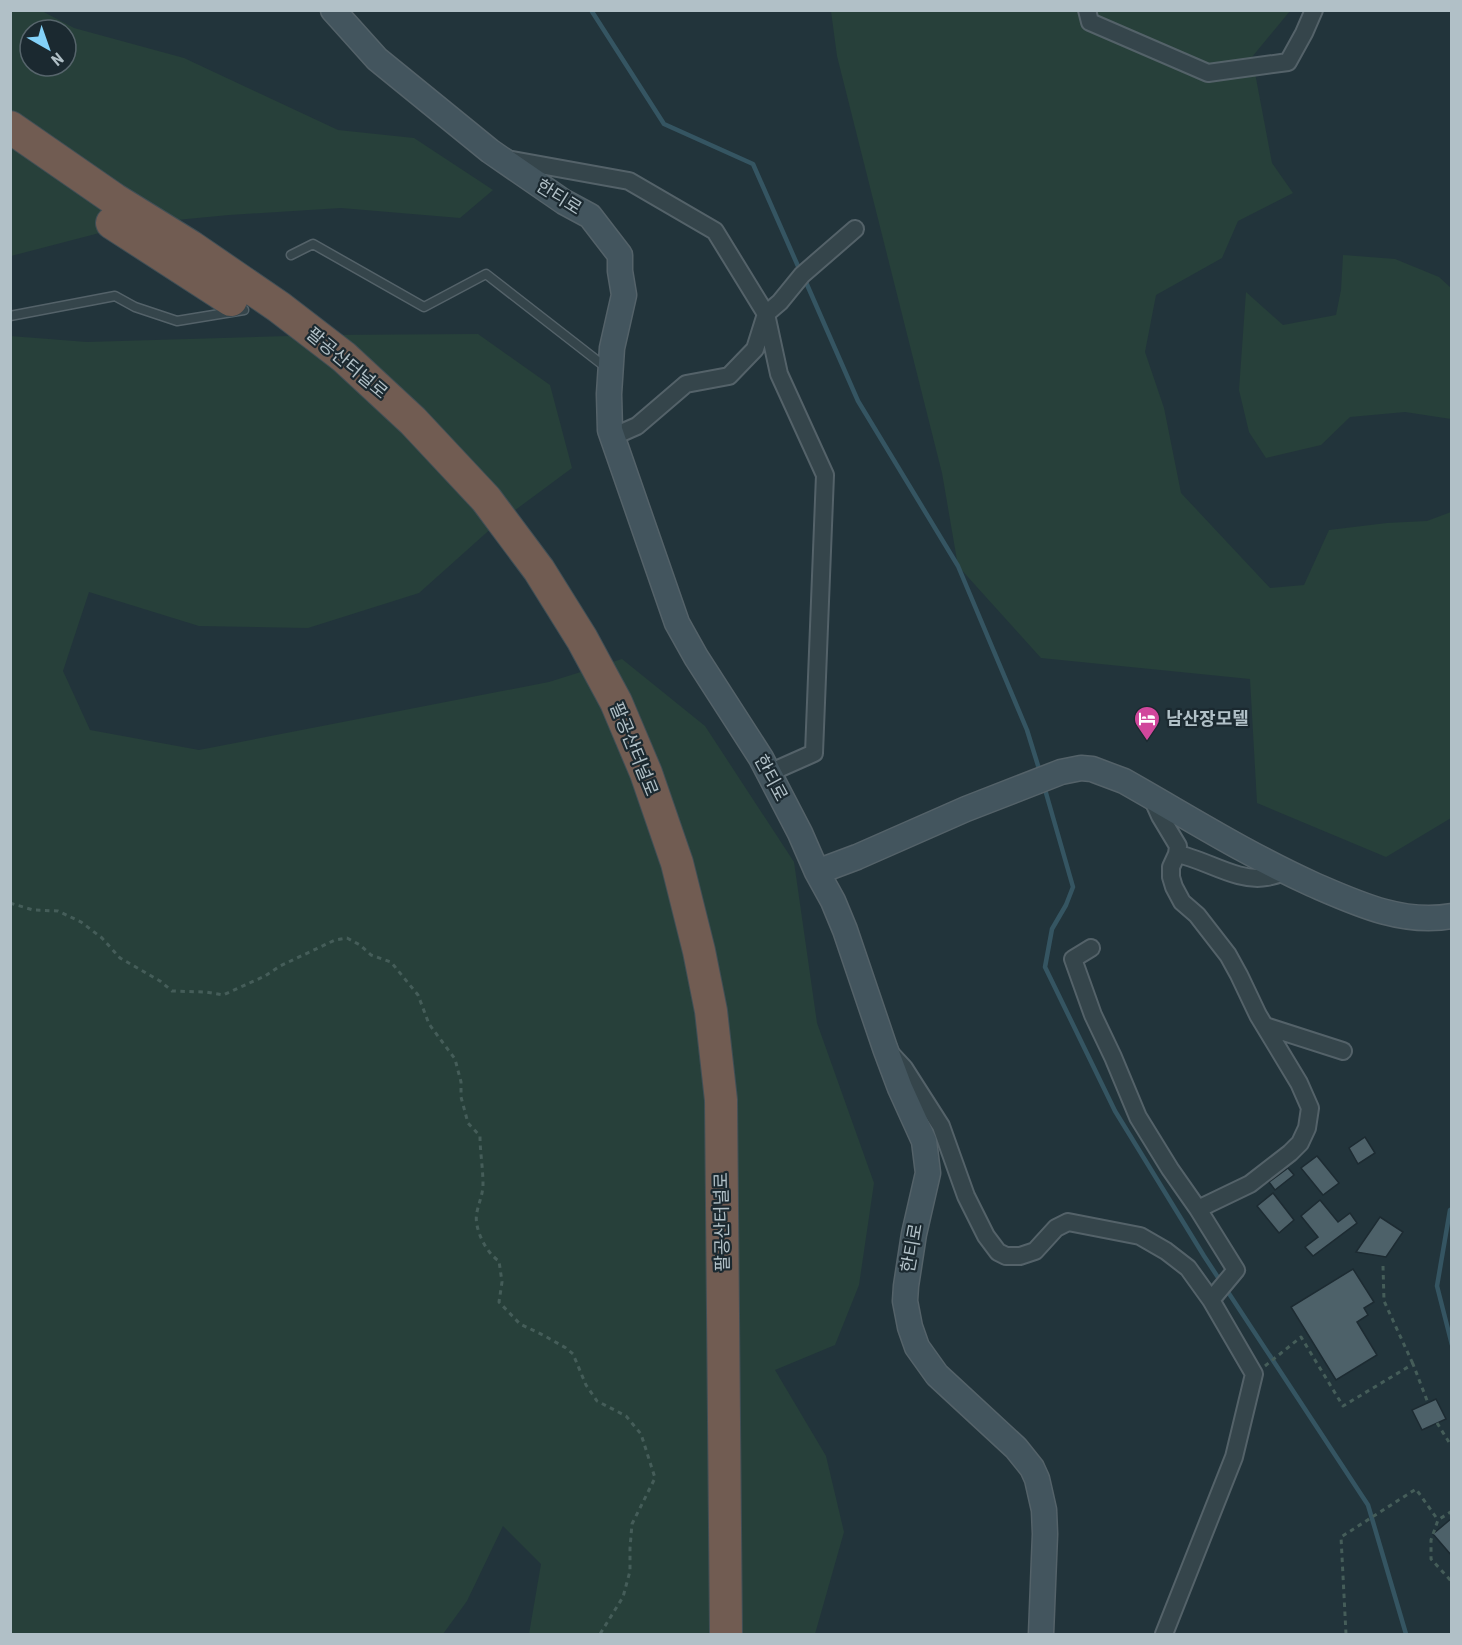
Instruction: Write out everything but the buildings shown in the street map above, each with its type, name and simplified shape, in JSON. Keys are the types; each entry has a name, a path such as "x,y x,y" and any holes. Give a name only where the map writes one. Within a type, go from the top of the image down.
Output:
{"highway":[{"name":"팔공산터널로","path":"10,127 279,308 344,357 414,421 486,499 539,570 582,639 616,702 646,773 677,863 699,951 712,1022 721,1100 726,1635"},
{"name":"팔공산터널로","path":"10,152 119,228 308,351 356,391 450,483 483,522 531,589 606,722 633,789 660,871 696,1037 703,1116 711,1635"}],"street":[{"name":"한티로","path":"333,10 377,59 498,157 564,202 590,216 620,255 624,295 612,348 610,371 612,437 677,623 696,657 761,758 833,901 900,1088 920,1129 928,1173 914,1234 906,1286 905,1301 910,1327 917,1347 937,1375 1016,1448 1032,1468 1037,1479 1044,1510 1045,1534 1041,1635"},
{"path":"1087,10 1090,22 1208,73 1288,62 1314,10"},
{"path":"498,157 628,181 715,231 766,314 779,374 825,475 814,753 769,773"},
{"path":"612,437 637,426 686,384 729,375 755,349 766,314 780,302 802,275 855,229"},
{"path":"817,872 966,809 1061,772 1081,768 1114,776 1285,872 1337,895 1392,914 1413,918 1452,916"},
{"path":"1152,796 1160,816 1178,846 1171,867 1173,886 1182,902 1197,915 1228,955 1265,1026 1309,1101 1310,1108 1307,1128 1295,1148 1250,1184 1198,1209"},
{"path":"1177,854 1244,876 1266,878 1285,872"},
{"path":"1091,948 1073,959 1093,1015 1138,1117 1236,1270 1211,1300"},
{"path":"1265,1026 1343,1051"},
{"path":"885,1048 904,1068 941,1126 966,1196 980,1226 998,1252 1006,1256 1020,1256 1035,1251 1056,1228 1068,1222 1140,1236 1166,1251 1188,1268 1211,1300 1254,1374 1234,1457 1164,1635"}],"lane":[{"path":"291,255 313,244 424,307 486,274 610,371"},
{"path":"10,316 115,296 135,307 177,321 244,310"}],"path":[{"path":"10,903 33,910 58,911 81,922 102,938 120,958 160,981 172,991 223,995 265,976 279,966 321,945 347,938 360,945 371,955 392,962 406,978 418,995 429,1024 455,1059 468,1124 480,1136 483,1183 482,1198 476,1214 481,1238 492,1257 499,1261 502,1282 498,1302 520,1324 573,1354 585,1385 597,1401 626,1416 641,1434 654,1478 632,1524 630,1571 623,1597 600,1635"},
{"path":"1383,1266 1384,1301 1416,1371"},
{"path":"1254,1374 1301,1337 1343,1406 1413,1364 1428,1403"},
{"path":"1437,1423 1452,1447"},
{"path":"1346,1635 1341,1537 1416,1489 1438,1520"},
{"path":"1452,1511 1438,1520 1431,1540 1431,1559 1452,1582"}],"green space":[{"path":"11,11 42,11 55,18 18,18 18,78 78,78 78,29 184,58 338,130 414,138 493,190 460,218 341,208 134,224 11,256"},
{"path":"831,11 1290,11 1252,57 1272,163 1293,193 1238,221 1222,258 1156,295 1145,352 1164,408 1181,493 1270,588 1304,585 1329,530 1427,521 1451,512 1451,818 1386,857 1257,803 1250,679 1041,658 958,566 942,473 837,56"},
{"path":"1343,255 1395,259 1439,277 1451,288 1451,419 1405,412 1350,417 1321,445 1266,458 1249,432 1239,390 1246,292 1283,325 1336,315 1341,290"},
{"path":"478,334 550,385 572,468 495,525 419,593 308,628 199,626 89,592 63,671 90,730 199,750 549,682 622,659 705,726 794,862 817,1023 874,1183 859,1285 835,1345 775,1370 826,1456 844,1532 815,1634 529,1634 541,1564 503,1526 467,1601 443,1634 11,1634 10,336 87,342 325,335"}],"waterway":[{"path":"591,10 664,124 753,164 801,273"},
{"path":"805,280 858,401 958,566 1027,730 1040,772"},
{"path":"1044,786 1073,887 1052,929 1045,967 1115,1111 1221,1282"},
{"path":"1452,1209 1437,1286 1452,1345"},
{"path":"1226,1289 1368,1505 1406,1634"}],"place":[{"name":"남산장모텔","path":"1147,742"}]}
